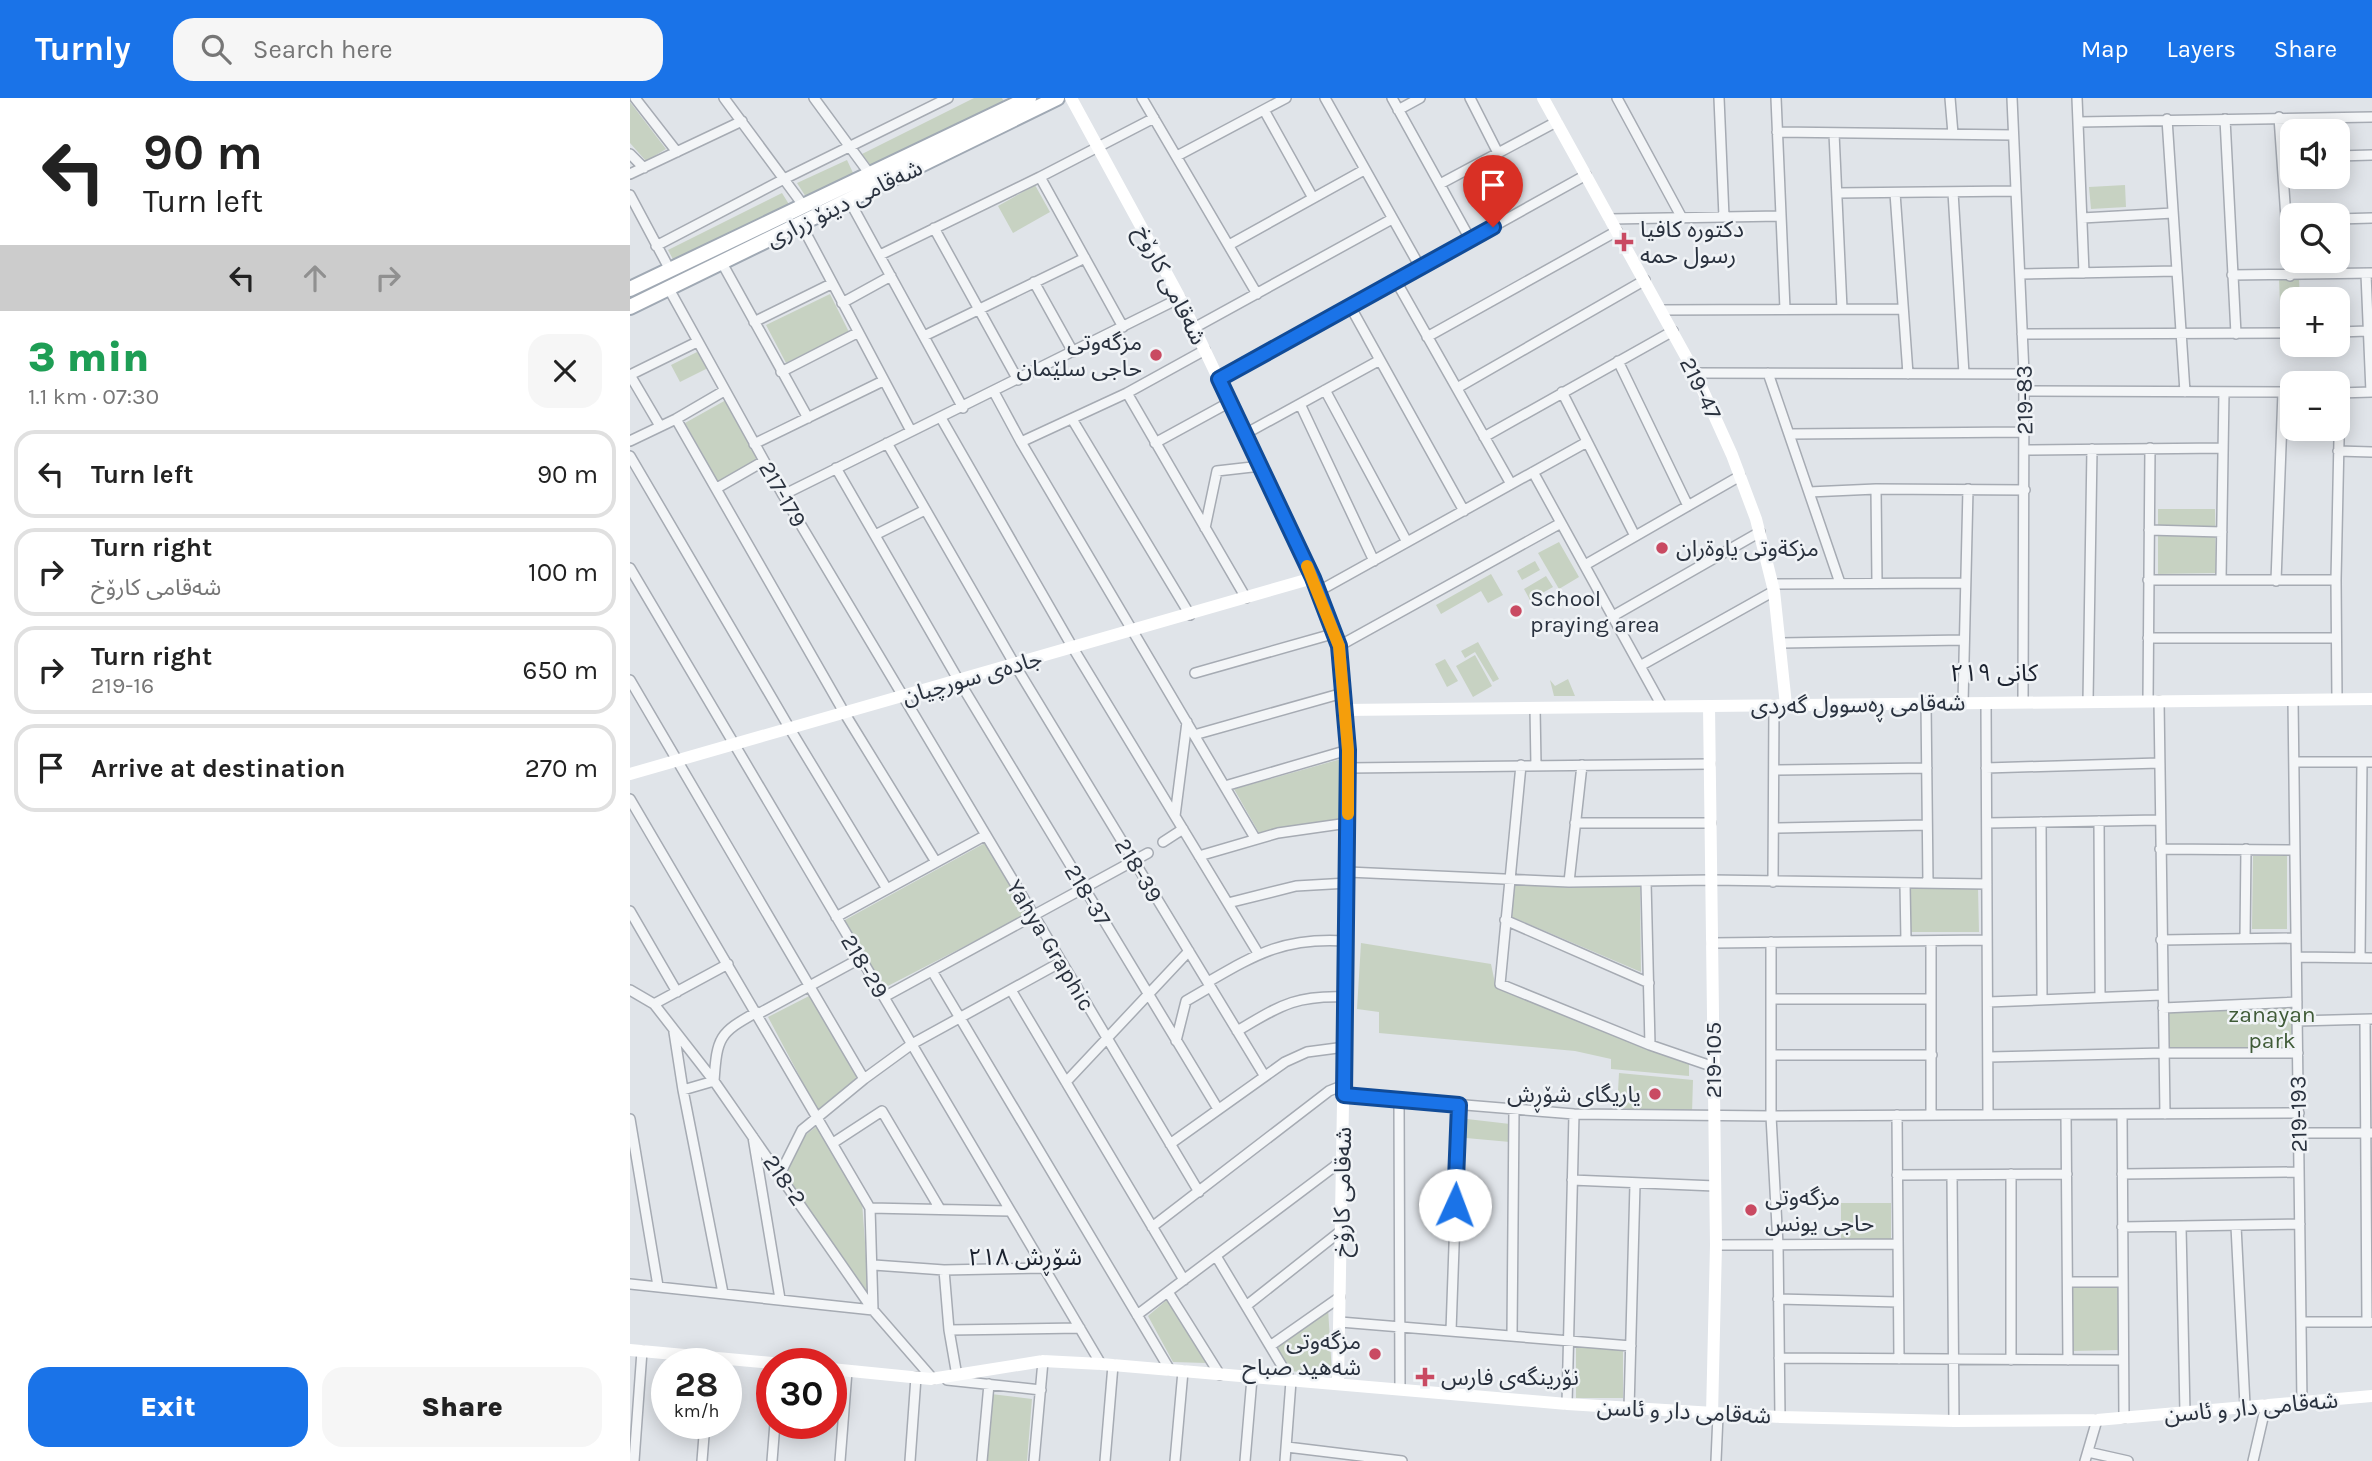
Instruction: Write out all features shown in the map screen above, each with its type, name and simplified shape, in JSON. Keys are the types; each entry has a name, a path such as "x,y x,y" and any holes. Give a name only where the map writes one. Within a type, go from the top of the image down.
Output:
{"main road":[{"name":"شەقامی دینۆ زراری","path":"630,289 1013,101 1029,98"},
{"name":"شەقامی دینۆ زراری","path":"630,307 1057,98"}],"street":[{"path":"635,98 677,152"},
{"path":"724,98 803,205"},
{"path":"814,98 869,173"},
{"path":"656,246 948,98"},
{"name":"شەقامی کارۆخ","path":"1071,98 1180,298 1313,578 1337,639 1348,750 1338,1384"},
{"path":"1142,98 1257,294"},
{"path":"1177,156 1286,98"},
{"path":"1325,98 1420,267"},
{"path":"1392,98 1470,239"},
{"path":"1398,110 1420,98"},
{"path":"1470,98 1498,153"},
{"name":"219-47","path":"1543,98 1695,373 1740,476 1760,532 1774,587 1781,643 1780,705"},
{"path":"1617,98 1682,218"},
{"path":"1719,98 1724,217"},
{"path":"1776,98 1786,309"},
{"path":"1950,98 1953,134"},
{"name":"219-83","path":"2012,98 2024,374 2023,702"},
{"path":"2077,98 2084,273"},
{"path":"1264,110 1312,198"},
{"path":"2279,117 2280,136"},
{"path":"2078,121 2372,117"},
{"path":"880,255 1154,118"},
{"path":"2167,119 2185,392"},
{"path":"2225,119 2236,334"},
{"path":"630,174 742,121"},
{"path":"1440,184 1556,122"},
{"path":"1777,132 2013,135"},
{"path":"1834,133 1842,309"},
{"path":"630,153 643,168"},
{"path":"2350,156 2372,155"},
{"path":"1229,245 1364,170"},
{"path":"1219,379 1586,175"},
{"path":"1040,177 1123,327"},
{"path":"1837,193 2016,191"},
{"path":"1953,192 1964,374"},
{"path":"1895,193 1908,374"},
{"path":"630,195 670,270"},
{"path":"849,200 963,408"},
{"path":"2082,218 2173,213"},
{"path":"1610,219 1781,216"},
{"path":"2350,219 2372,218"},
{"path":"1194,328 1392,219"},
{"path":"801,224 911,431"},
{"path":"934,228 1018,380"},
{"path":"1427,337 1617,232"},
{"path":"923,336 1085,258"},
{"path":"722,263 808,418"},
{"path":"2020,274 2178,271"},
{"path":"2232,275 2369,274 2368,331 2372,393 2350,393"},
{"path":"842,303 891,276"},
{"path":"1457,388 1645,280"},
{"path":"1396,281 1511,484"},
{"path":"1034,282 1073,352"},
{"path":"754,322 831,284"},
{"name":"217-179","path":"668,289 783,495 903,697"},
{"path":"783,495 1180,298"},
{"path":"1349,306 1464,510"},
{"path":"1661,310 1903,309"},
{"path":"1484,437 1673,331"},
{"path":"2350,332 2368,331"},
{"path":"781,372 857,333"},
{"path":"2022,334 2280,333"},
{"path":"660,426 630,375 697,342"},
{"path":"1021,442 1127,393 1205,350"},
{"path":"1245,434 1380,360"},
{"path":"1618,362 1688,506"},
{"path":"1695,373 2024,374"},
{"path":"1768,373 1840,583"},
{"path":"754,444 883,381"},
{"path":"1325,390 1407,542"},
{"path":"630,441 676,419 724,391"},
{"path":"2024,391 2280,392"},
{"path":"994,392 1255,838"},
{"path":"2221,579 2224,392"},
{"path":"1127,393 1246,598"},
{"path":"1562,393 1635,536"},
{"path":"1155,443 1230,402"},
{"path":"1300,404 1374,561"},
{"path":"941,418 1073,648 1258,953"},
{"path":"676,419 845,714 936,862"},
{"path":"1072,419 1190,615"},
{"path":"1789,434 2024,432"},
{"path":"2276,581 2285,441"},
{"path":"2337,699 2335,638 2338,441"},
{"path":"1319,592 1587,442"},
{"name":"218-39","path":"887,443 1015,665 1264,1075"},
{"path":"2150,447 2148,638 2159,763 2165,1114"},
{"path":"2024,450 2223,448"},
{"path":"2088,702 2092,449"},
{"path":"2338,451 2372,452"},
{"path":"630,456 887,889"},
{"path":"717,488 764,461"},
{"path":"1205,528 1217,471 1261,466"},
{"name":"218-37","path":"836,468 959,681 1217,1109"},
{"path":"1533,472 1662,706"},
{"path":"1585,565 1740,476"},
{"path":"1809,492 1876,489 2025,490"},
{"path":"1876,489 1877,582"},
{"path":"1963,703 1968,489"},
{"path":"875,536 925,510"},
{"path":"1195,673 1337,639 1561,523"},
{"path":"2149,530 2222,532"},
{"path":"1613,616 1760,532"},
{"name":"218-29","path":"630,568 1080,1328 1107,1364"},
{"name":"جادەی سورچیان","path":"630,774 1313,578"},
{"path":"2148,580 2336,580"},
{"path":"1640,666 1774,587 1877,582 1965,583"},
{"path":"2148,638 2335,638"},
{"path":"1781,643 1964,640"},
{"path":"630,680 864,1079"},
{"path":"1194,735 1343,693"},
{"name":"Yahya Graphic","path":"903,697 1199,1192"},
{"name":"شەقامی ڕەسوول گەردی","path":"1345,710 2372,699"},
{"name":"219-193","path":"2293,700 2302,1403"},
{"path":"1986,702 1988,1115"},
{"path":"1926,703 1928,883"},
{"path":"1773,882 1774,769 1780,705"},
{"name":"219-105","path":"1709,706 1716,1244 1715,1415"},
{"path":"1535,708 1536,765"},
{"path":"1175,816 1187,722"},
{"path":"1225,786 1348,750"},
{"path":"2294,762 2367,762 2360,957"},
{"path":"1986,768 2159,763"},
{"path":"1348,768 1710,764"},
{"path":"1521,765 1500,984 1650,1045 1714,1067"},
{"path":"1569,882 1582,765"},
{"path":"1774,769 1927,768"},
{"path":"630,799 870,1208 874,1265 873,1310 630,1283"},
{"path":"1987,823 2160,820"},
{"path":"2099,821 2100,998"},
{"path":"2041,822 2042,1000"},
{"path":"1199,856 1255,838 1348,823"},
{"path":"1575,823 1711,823"},
{"path":"1774,828 1927,825"},
{"path":"1163,842 1183,829"},
{"path":"836,916 986,835"},
{"path":"2160,849 2295,850"},
{"path":"2245,938 2246,849"},
{"path":"884,997 1148,853"},
{"path":"1228,903 1296,886 1348,878 1987,884"},
{"path":"1646,882 1650,1045"},
{"path":"1905,884 1906,941"},
{"path":"630,911 677,992"},
{"path":"1506,920 1649,984"},
{"path":"2161,940 2296,938"},
{"path":"1712,943 1987,940"},
{"path":"1176,1041 1186,1002 1258,953 1301,941 1346,941"},
{"path":"1931,941 1931,1115"},
{"path":"1771,942 1771,1116 1778,1245 1780,1417"},
{"path":"1066,1082 1189,951"},
{"path":"2297,957 2372,958"},
{"path":"683,1090 714,1081 716,1055 721,1038 730,1027 861,958"},
{"path":"780,1174 798,1136 817,1116 864,1079 912,1044 1062,962"},
{"path":"654,1004 728,964"},
{"path":"932,971 1170,1370"},
{"name":"218-2","path":"630,990 654,1004 714,1081 873,1310 932,1379"},
{"path":"1011,990 1184,1280"},
{"path":"1988,1002 2162,995"},
{"path":"1237,1031 1299,999 1317,996 1346,997"},
{"path":"1771,999 1931,999"},
{"path":"2163,1008 2297,1002"},
{"path":"2297,1021 2369,1019 2370,1322 2301,1322"},
{"path":"673,1030 723,1293"},
{"path":"1170,1144 1264,1075 1307,1052 1345,1047"},
{"path":"1989,1057 2298,1053"},
{"path":"1771,1055 1932,1055"},
{"path":"1152,1227 1329,1091 1344,1090 1399,1100 1574,1114 1771,1116 2299,1113"},
{"path":"1399,1100 1401,1389"},
{"path":"1451,1331 1459,1105"},
{"path":"1512,1336 1514,1109"},
{"path":"833,1143 882,1111 940,1209"},
{"path":"1567,1404 1574,1114"},
{"path":"2122,1114 2124,1419"},
{"path":"1897,1115 1899,1359"},
{"path":"2066,1115 2068,1360"},
{"path":"630,1119 658,1286"},
{"path":"2299,1133 2369,1133"},
{"path":"753,1135 780,1299"},
{"path":"1137,1315 1343,1160"},
{"path":"2122,1174 2299,1172"},
{"path":"1952,1174 1954,1421"},
{"path":"2011,1174 2011,1360"},
{"path":"1897,1175 2067,1174"},
{"path":"1572,1180 1715,1186"},
{"path":"1629,1409 1635,1184"},
{"path":"870,1208 1010,1211"},
{"path":"2122,1227 2300,1224"},
{"path":"2236,1226 2245,1405"},
{"path":"2181,1227 2185,1413"},
{"path":"1246,1306 1342,1230"},
{"path":"1716,1244 1898,1244"},
{"path":"1216,1256 1291,1381 1285,1461"},
{"path":"874,1265 944,1270 1045,1268"},
{"path":"944,1270 949,1329 957,1376"},
{"path":"2068,1282 2122,1282"},
{"path":"1168,1292 1220,1375"},
{"path":"1270,1346 1340,1297"},
{"path":"1778,1299 1898,1302"},
{"path":"1340,1322 1631,1346"},
{"path":"949,1329 1080,1328"},
{"path":"634,1461 636,1351"},
{"path":"1779,1358 2123,1360"},
{"path":"1034,1461 1043,1362"},
{"name":"شەقامی دار و ئاسن","path":"847,1371 932,1379 1043,1362 1107,1364 1715,1415 1954,1421 2124,1419 2245,1405 2372,1396"},
{"path":"1105,1461 1107,1364"},
{"path":"1175,1461 1183,1371"},
{"path":"910,1461 916,1377"},
{"path":"1245,1461 1252,1378"},
{"path":"932,1379 1041,1390"},
{"path":"982,1461 989,1384"},
{"path":"2253,1461 2266,1405"},
{"path":"1715,1415 1716,1461"},
{"path":"2097,1420 2086,1456 2128,1461"},
{"path":"702,1461 704,1439"},
{"path":"772,1461 774,1439"},
{"path":"840,1461 842,1439"},
{"path":"1287,1447 1335,1457 1402,1461"}],"green space":[{"path":"974,98 1002,98 1004,102 872,167 862,154"},
{"path":"630,102 666,149 646,161 630,143"},
{"path":"847,160 854,175 806,197 797,183"},
{"path":"1035,185 1050,212 1013,233 998,206"},
{"path":"2125,185 2126,207 2091,209 2089,187"},
{"path":"782,193 790,206 675,263 668,250"},
{"path":"2279,279 2299,279 2299,287 2280,287 2280,305"},
{"path":"830,294 849,332 786,363 766,325"},
{"path":"697,352 708,368 680,382 671,365"},
{"path":"726,400 759,459 718,482 685,423"},
{"path":"2158,509 2215,509 2216,573 2158,574"},
{"path":"1559,542 1579,577 1559,589 1538,553"},
{"path":"1535,561 1540,570 1522,580 1517,571"},
{"path":"1491,574 1503,595 1488,603 1481,591 1441,614 1436,605"},
{"path":"1546,576 1553,587 1530,600 1524,589"},
{"path":"1478,642 1499,679 1493,682 1475,652 1465,658 1461,651"},
{"path":"1475,655 1492,686 1473,697 1456,666"},
{"path":"1445,659 1458,681 1447,687 1435,664"},
{"path":"1568,679 1575,696 1554,696 1550,680 1555,686"},
{"path":"1341,759 1340,821 1259,833 1234,789"},
{"path":"985,843 1027,914 882,989 843,921"},
{"path":"2253,856 2287,856 2287,929 2252,929"},
{"path":"1514,884 1640,887 1641,972 1512,917"},
{"path":"1910,888 1978,888 1979,932 1910,932"},
{"path":"1361,943 1491,964 1496,988 1689,1063 1689,1076 1611,1069 1611,1059 1575,1051 1379,1033 1379,1012 1357,1009"},
{"path":"811,995 860,1081 818,1111 768,1017"},
{"name":"zanayan park","path":"2297,1002 2298,1051 2168,1050 2166,1011"},
{"name":"یاریگای شۆڕش","path":"1619,1073 1693,1080 1692,1113 1617,1108"},
{"path":"1467,1119 1510,1124 1510,1142 1466,1138"},
{"path":"817,1126 862,1202 869,1296 785,1175 798,1141"},
{"path":"1841,1203 1891,1203 1891,1240 1841,1239"},
{"path":"2118,1285 2119,1350 2073,1351 2071,1286"},
{"path":"1168,1299 1206,1363 1173,1362 1148,1316"},
{"path":"1328,1308 1332,1374 1288,1371 1271,1348"},
{"path":"1576,1346 1623,1347 1623,1398 1576,1398"},
{"path":"991,1394 1032,1399 1027,1461 984,1461"}],"slow traffic":[{"path":"1307,566 1339,646 1348,750 1348,814"}],"place":[{"name":"دکتورە کافیا رسول حمە","path":"1624,242"},
{"name":"مزگەوتی حاجی سلێمان","path":"1156,355"},
{"name":"مزكةوتى ياوةران","path":"1662,548"},
{"name":"School praying area","path":"1516,611"},
{"name":"یاریگای شۆڕش","path":"1655,1094"},
{"name":"مزگەوتی حاجی یونس","path":"1751,1210"},
{"name":"مزگه‌وتی شه‌هید صباح","path":"1375,1354"},
{"name":"نۆرینگەی فارس","path":"1425,1377"}],"district":[{"name":"کانی ٢١٩","path":"1994,673"},
{"name":"شۆڕش ٢١٨","path":"1025,1257"}],"route":[{"path":"1455,1205 1459,1105 1344,1095 1348,750 1339,646 1313,578 1219,379 1493,227"}]}
